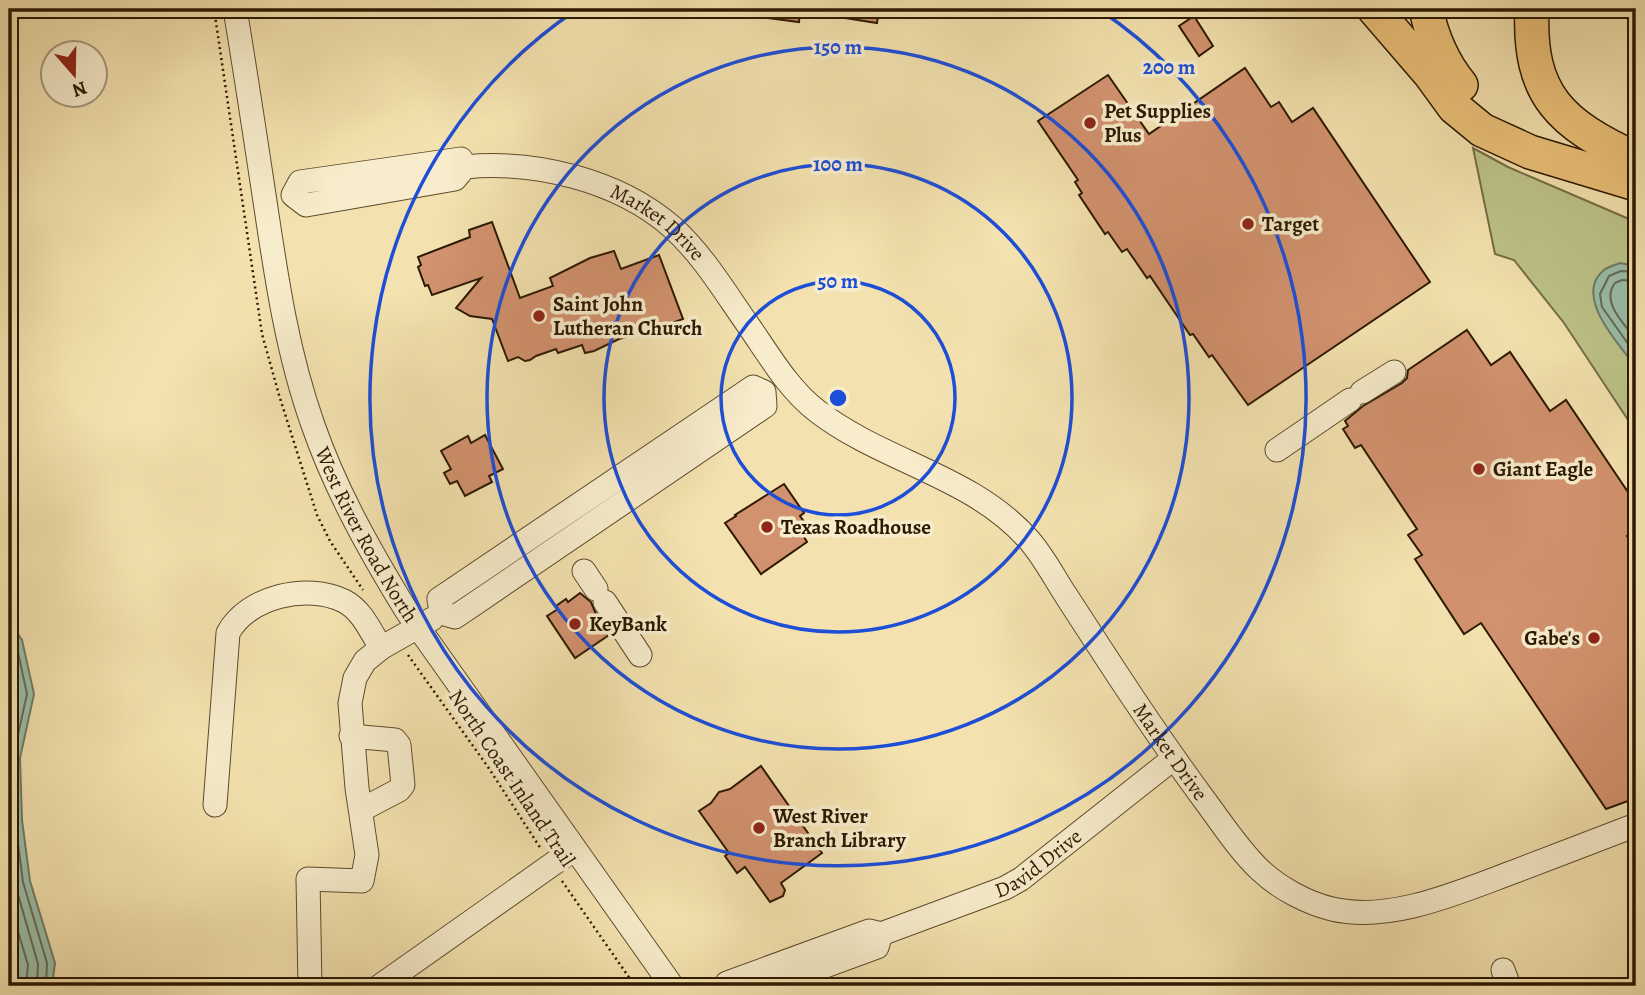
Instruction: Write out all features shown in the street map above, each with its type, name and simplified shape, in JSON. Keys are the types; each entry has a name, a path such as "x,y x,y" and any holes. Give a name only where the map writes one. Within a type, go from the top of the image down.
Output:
{"highway":[{"path":"1374,9 1466,119 1493,137 1555,160 1636,184"},
{"path":"1407,9 1430,74"},
{"path":"1426,9 1436,45 1446,65 1474,100 1489,113 1528,135 1636,169"},
{"path":"1532,9 1532,50 1536,70 1560,111 1599,142 1636,159"}],"street":[{"name":"West River Road North","path":"235,9 279,293 293,360 313,426 339,490 370,551 418,627 672,986"},
{"name":"Market Drive","path":"265,200 293,195 300,182 461,159 466,167 485,165 534,168 591,182 626,197 670,226 702,259 797,394 848,433 956,485 998,510 1028,539 1174,758 1261,872 1299,897 1332,909 1356,912 1378,912 1438,900 1636,825"},
{"path":"1278,450 1394,372"},
{"path":"310,986 308,878 362,881 367,855 351,736 350,703 355,678 365,662 389,643 441,614 455,617 765,406 764,392 785,378"},
{"path":"595,587 640,655"},
{"path":"215,805 228,632 245,611 256,604 293,595 310,594 344,601 389,643"},
{"path":"351,736 395,740 399,745 403,785 399,790 361,810"},
{"name":"David Drive","path":"726,986 727,983 869,932 881,934 1005,888 1021,879 1174,758"},
{"path":"380,986 574,849"},
{"name":"David Drive","path":"771,986 877,947 881,934"}],"path":[{"path":"214,9 249,252"},
{"path":"362,588 369,598"},
{"name":"North Coast Inland Trail","path":"389,643 488,766 551,865 635,986"}],"green space":[{"path":"1473,148 1508,167 1636,222 1636,432 1564,323 1514,260 1495,254"}],"water":[{"path":"1620,263 1636,266 1636,367 1602,320 1593,293 1596,281 1604,270"},
{"path":"9,621 22,640 34,694 20,758 22,820 30,881 55,963 52,986 9,986"}],"building":[{"path":"761,9 800,9 799,22 760,17"},
{"path":"833,9 879,9 877,23 832,16"},
{"path":"1194,16 1213,46 1199,56 1179,26"},
{"path":"1245,68 1271,107 1279,102 1292,122 1313,108 1430,282 1248,405 1212,355 1209,357 1193,334 1190,335 1150,276 1147,278 1127,249 1122,252 1108,232 1105,234 1079,195 1082,193 1075,182 1078,180 1038,121 1108,75 1149,134"},
{"path":"492,222 520,298 553,286 550,278 590,258 614,251 621,269 659,255 683,319 619,339 594,351 585,353 582,345 558,353 556,349 530,360 525,361 518,357 508,361 492,319 470,316 456,308 481,278 432,295 428,285 425,286 418,267 421,265 418,257 470,237 469,230"},
{"path":"1467,330 1491,365 1510,352 1550,411 1566,400 1636,504 1636,530 1627,536 1636,549 1636,798 1606,809 1481,623 1464,634 1415,559 1422,555 1408,535 1417,529 1361,445 1355,448 1343,429 1348,426 1345,421 1363,406 1402,383 1407,378 1408,370"},
{"path":"485,435 503,469 489,476 492,482 465,496 457,481 450,484 444,473 451,469 441,451 468,436 471,443"},
{"path":"784,484 804,513 800,516 810,530 803,535 807,542 761,574 725,523"},
{"path":"580,593 591,602 609,635 575,658 547,616 558,609 556,606 566,599 568,602"},
{"path":"761,766 822,853 781,883 785,890 783,896 770,902 745,867 737,873 725,856 729,853 699,811 711,803 719,792 730,789"}],"place":[{"name":"Pet Supplies Plus","path":"1090,123"},
{"name":"Target","path":"1248,224"},
{"name":"Saint John Lutheran Church","path":"539,316"},
{"name":"Giant Eagle","path":"1479,469"},
{"name":"Texas Roadhouse","path":"767,527"},
{"name":"KeyBank","path":"575,624"},
{"name":"Gabe's","path":"1594,638"},
{"name":"West River Branch Library","path":"759,828"}]}
